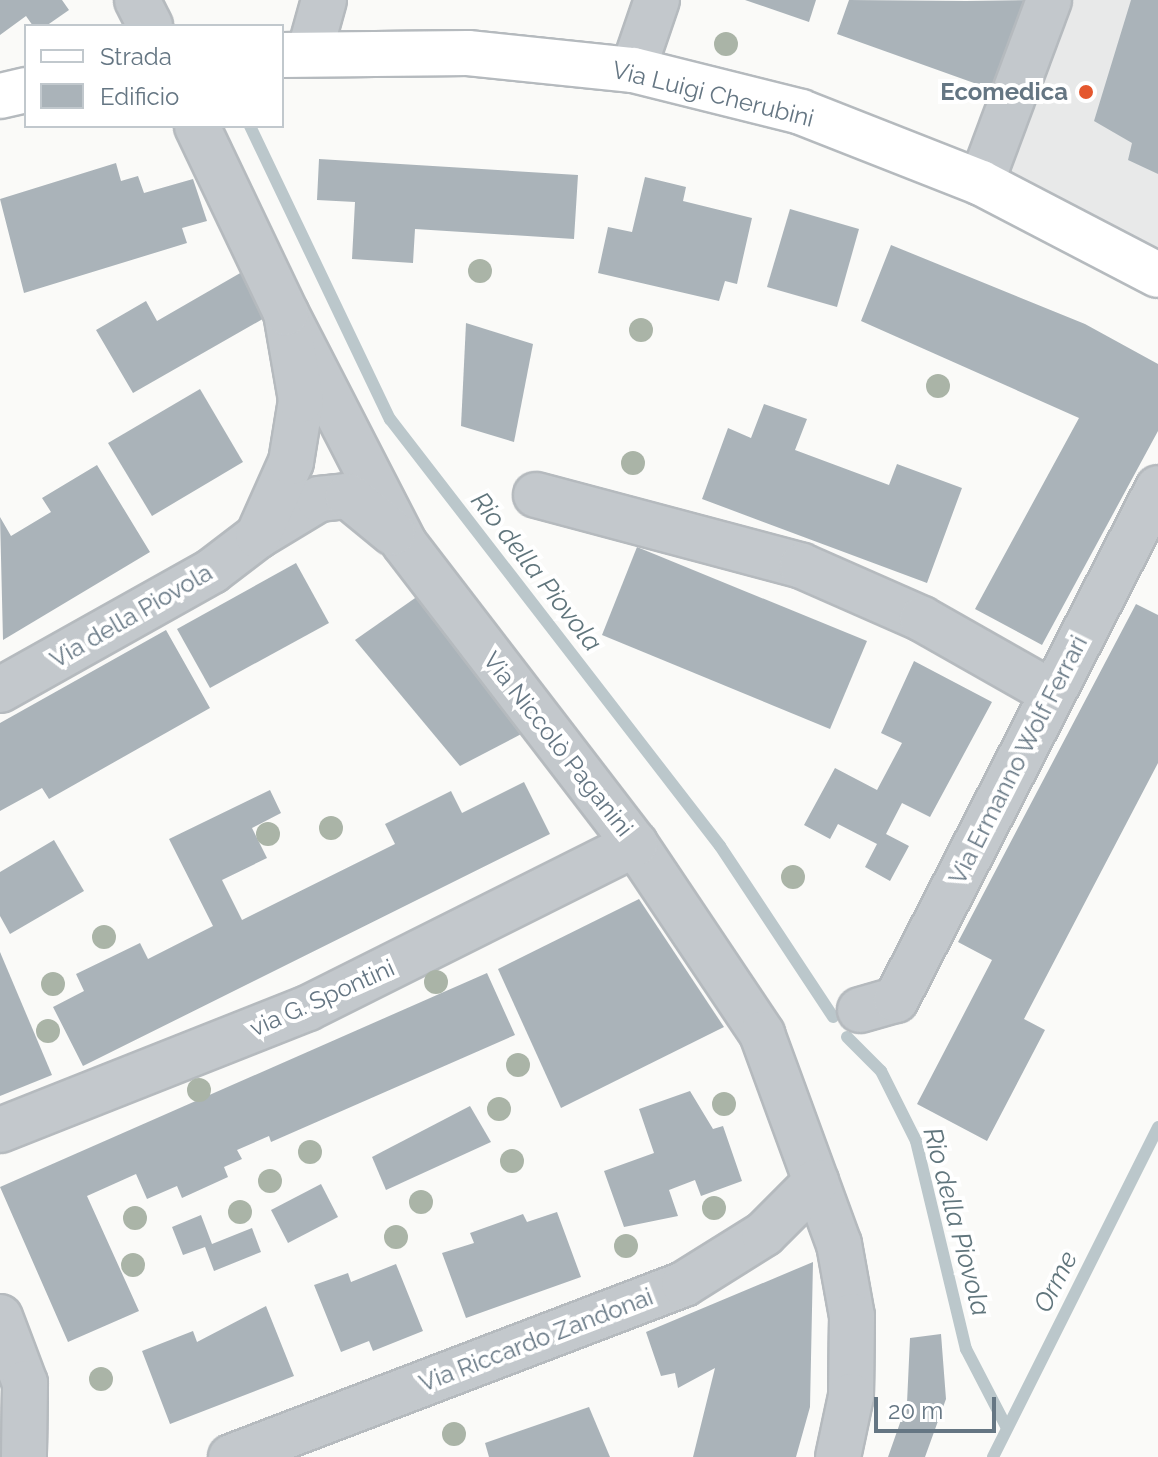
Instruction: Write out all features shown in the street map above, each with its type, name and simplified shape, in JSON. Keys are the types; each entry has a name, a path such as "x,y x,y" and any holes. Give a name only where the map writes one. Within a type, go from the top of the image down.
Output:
{"main road":[{"name":"Via Luigi Cherubini","path":"295,54 468,53 633,70 801,112 981,183 1158,275"},
{"path":"0,96 24,90"}],"street":[{"path":"137,0 149,24"},
{"path":"295,54 324,0"},
{"path":"633,70 657,0"},
{"path":"981,183 1049,0"},
{"name":"Via della Piovola","path":"198,128 286,313 301,400 291,462 258,536"},
{"name":"Via Niccolò Paganini","path":"286,313 404,543 635,844 762,1034 839,1244 852,1316 851,1396 838,1457"},
{"name":"Via Ermanno Wolf Ferrari","path":"860,1010 896,1000 1158,488"},
{"path":"536,495 802,566 922,619 1052,693"},
{"name":"Via della Piovola","path":"0,690 212,571 258,536 319,499 348,496 404,543"},
{"name":"via G. Spontini","path":"0,1130 308,1008 635,844"},
{"name":"Via Riccardo Zandonai","path":"231,1457 684,1284 764,1234 816,1182"},
{"path":"0,1317 25,1383 24,1457"}],"shaded area":[{"name":"Ecomedica","path":"1049,0 1158,0 1158,270 981,183"}],"building":[{"path":"0,0 62,0 69,10 49,24 32,24 26,16 0,35"},
{"path":"745,0 816,0 809,22"},
{"path":"849,0 1035,0 1002,93 837,34"},
{"path":"1131,0 1158,0 1158,174 1128,160 1132,143 1094,121"},
{"path":"319,159 578,175 574,239 415,229 413,263 352,259 355,202 317,200"},
{"path":"116,163 121,181 138,176 144,193 193,179 207,221 182,228 187,243 24,293 0,199"},
{"path":"645,177 686,187 683,201 752,218 737,284 725,281 719,301 598,273 608,227 632,232"},
{"path":"790,209 859,229 837,307 767,287"},
{"path":"891,245 1085,324 1158,364 1158,431 1042,645 975,609 1079,418 861,321"},
{"path":"242,272 268,316 133,393 96,330 146,301 157,321"},
{"path":"466,323 533,344 514,442 461,426"},
{"path":"200,389 243,462 152,516 108,443"},
{"path":"764,404 807,419 795,450 889,485 897,464 962,488 927,583 702,499 728,428 751,438"},
{"path":"97,465 150,552 3,640 0,517 11,536 51,512 42,498"},
{"path":"637,547 867,641 830,729 602,635"},
{"path":"296,563 329,623 210,688 177,629"},
{"path":"418,596 527,731 460,766 355,640"},
{"path":"1136,604 1158,615 1158,763 1024,1019 1045,1030 987,1141 917,1104 992,960 958,942"},
{"path":"166,630 210,708 49,799 42,788 0,811 0,723"},
{"path":"914,661 992,702 930,817 902,803 886,834 909,846 890,881 865,867 877,844 838,824 830,839 804,825 835,768 877,790 902,743 881,733"},
{"path":"524,782 550,834 83,1066 53,1007 84,991 76,974 140,943 148,959 213,926 169,839 270,790 281,813 252,828 267,858 222,880 242,920 395,844 385,824 451,791 462,813"},
{"path":"54,840 84,891 10,934 0,916 0,872"},
{"path":"639,899 724,1027 561,1108 498,969"},
{"path":"0,952 52,1075 0,1096"},
{"path":"487,973 515,1035 271,1142 269,1136 237,1150 242,1159 224,1167 228,1177 182,1198 177,1186 147,1199 136,1174 87,1196 139,1311 68,1342 0,1187"},
{"path":"690,1091 713,1129 723,1126 742,1181 701,1196 695,1180 669,1190 678,1216 624,1227 604,1171 654,1153 639,1109"},
{"path":"470,1106 491,1142 386,1190 372,1157"},
{"path":"321,1184 338,1217 288,1243 271,1210"},
{"path":"557,1212 581,1277 466,1318 442,1253 474,1243 470,1233 523,1214 527,1222"},
{"path":"201,1215 212,1244 252,1228 261,1252 214,1271 205,1247 183,1255 172,1227"},
{"path":"813,1262 810,1407 796,1457 693,1457 715,1368 678,1388 675,1373 661,1376 646,1332"},
{"path":"396,1264 423,1331 373,1351 369,1341 341,1352 314,1285 348,1273 351,1282"},
{"path":"266,1306 294,1376 170,1424 142,1351 193,1331 197,1342"},
{"path":"941,1334 946,1399 925,1457 888,1457 907,1403 910,1338"},
{"path":"589,1407 610,1457 489,1457 485,1443"}],"waterway":[{"name":"Rio della Piovola","path":"251,128 390,419 720,846 833,1017"},
{"name":"Rio della Piovola","path":"847,1037 881,1071 916,1141 966,1349 1007,1428"},
{"name":"Orme","path":"993,1457 1158,1127"}],"place":[{"name":"Ecomedica","path":"1086,92"}]}
